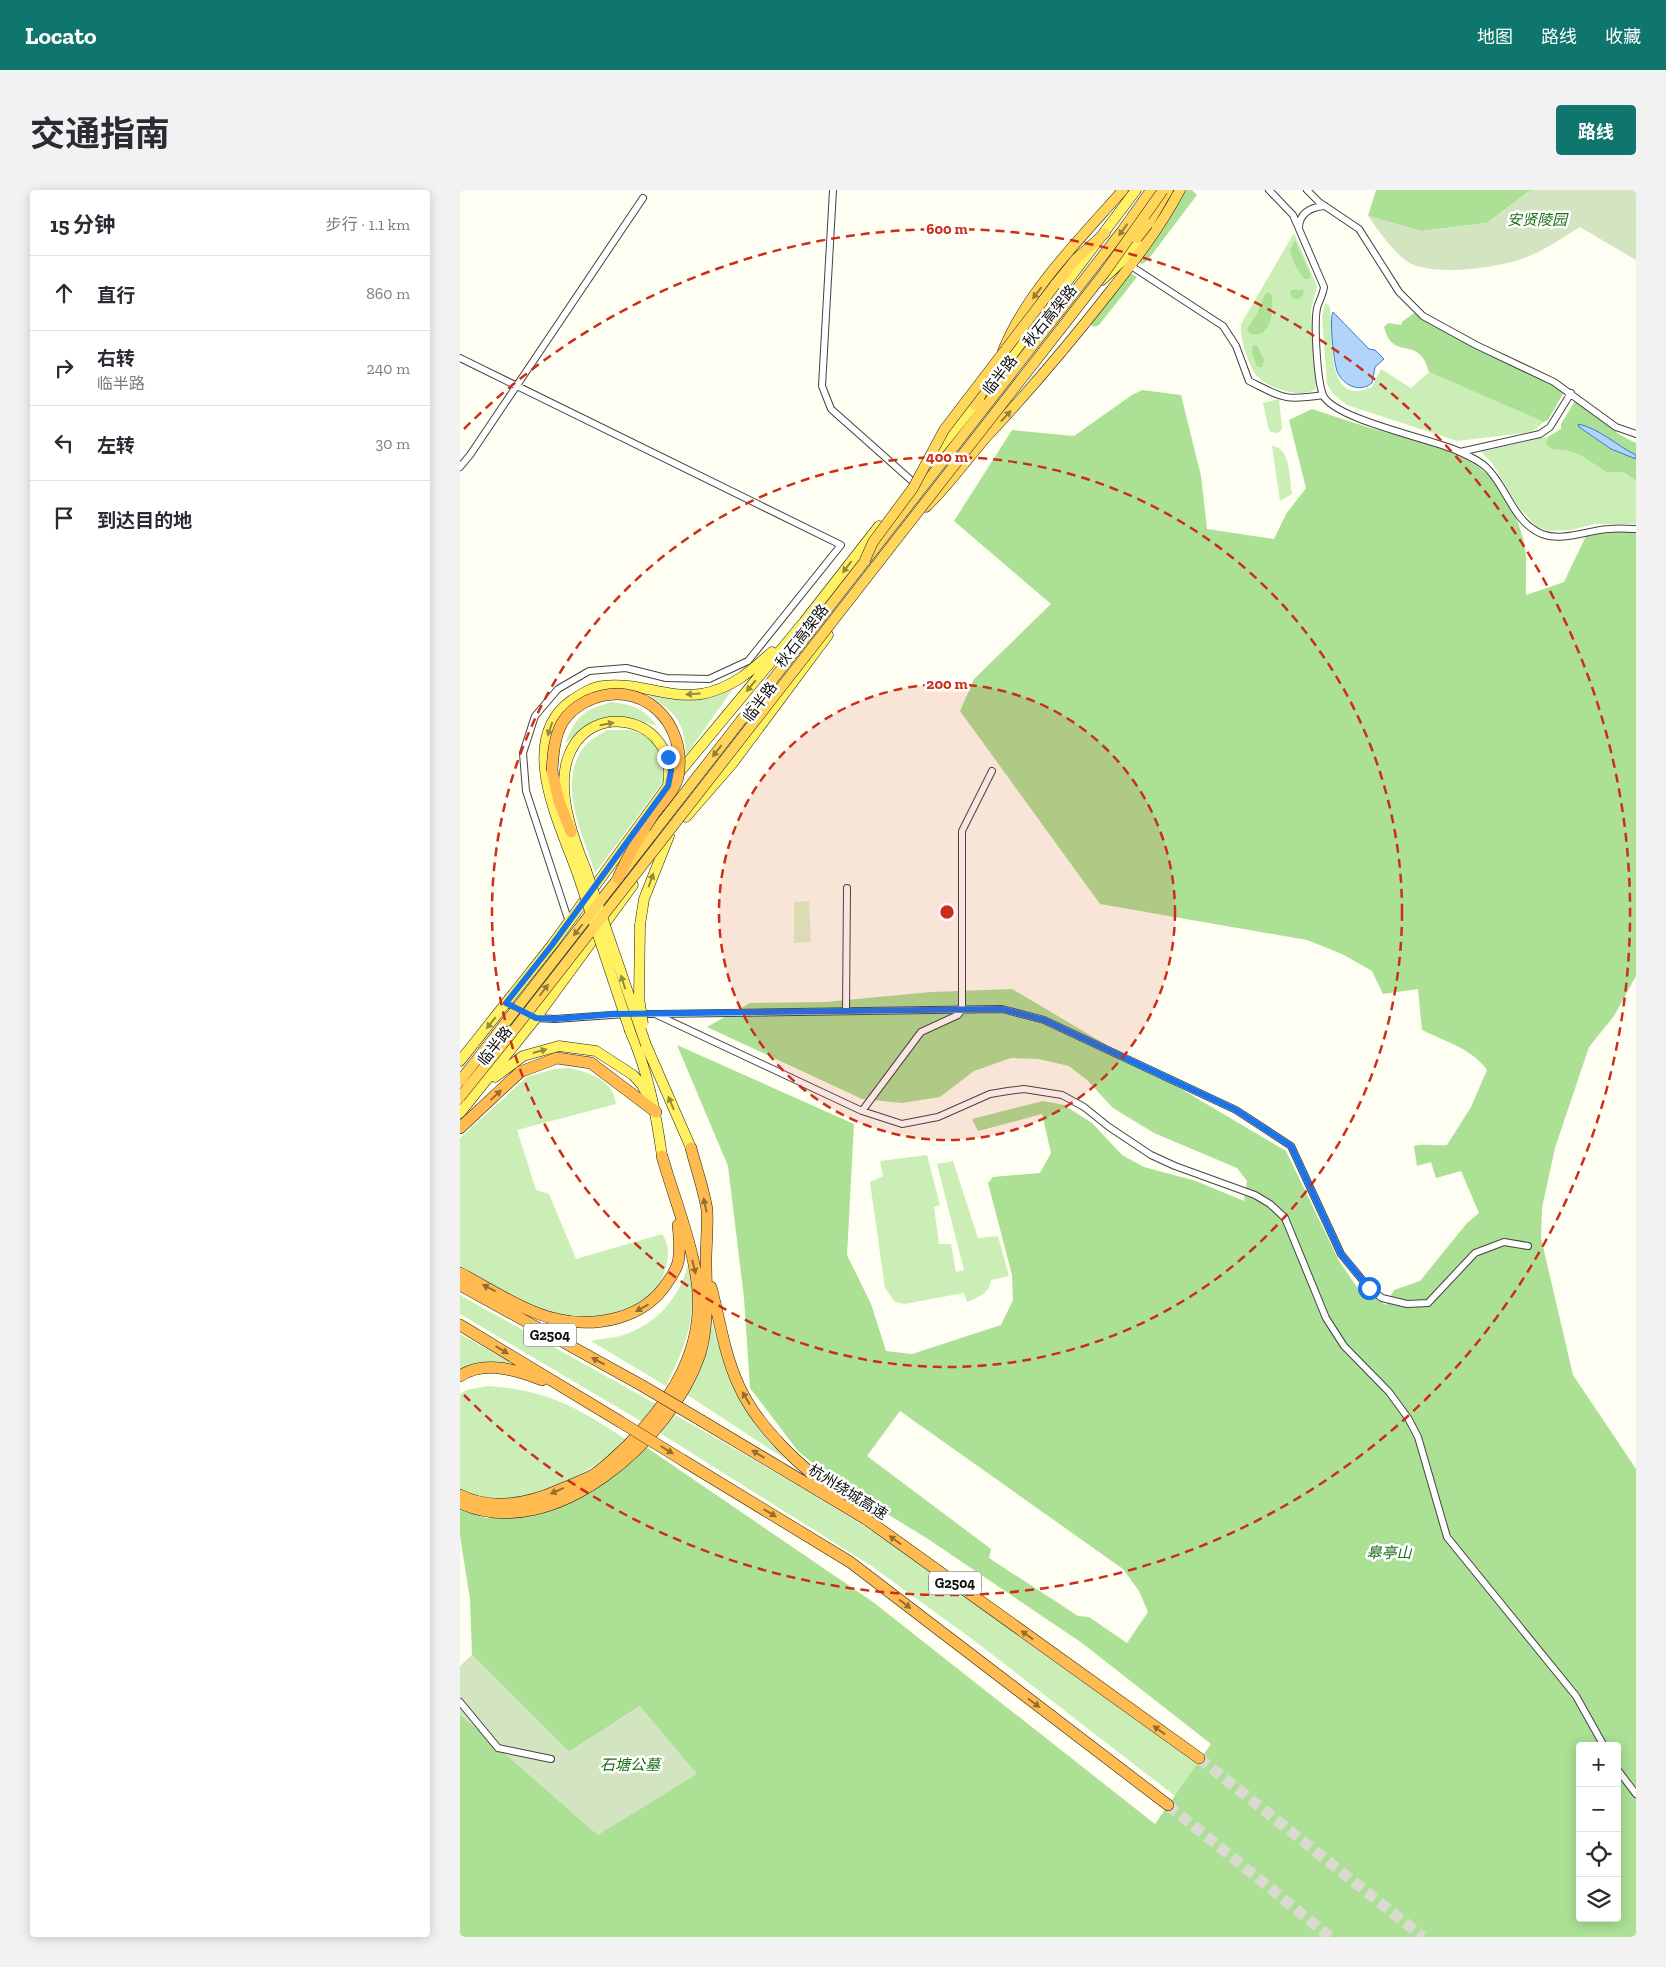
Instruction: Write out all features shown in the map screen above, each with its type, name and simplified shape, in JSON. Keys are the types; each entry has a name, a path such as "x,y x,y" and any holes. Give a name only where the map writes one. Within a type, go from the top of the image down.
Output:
{"highway":[{"path":"975,405 996,367 1016,321 1067,254 1123,190"},
{"name":"秋石高架路","path":"460,1081 1110,247 1151,190"},
{"name":"秋石高架路","path":"460,1097 1105,272 1163,190"},
{"path":"1011,385 1027,374 1044,357 1066,330 1148,224 1168,190"},
{"path":"914,518 940,494 980,445 1038,381 1147,245 1168,214 1180,190"},
{"path":"865,560 873,542 913,488 944,430 1076,258 1105,233"},
{"path":"571,832 559,801 552,771 553,752 562,723 571,712 596,697 612,694 639,698 651,704 668,721 680,751 677,779 632,848 618,878"},
{"path":"460,1128 520,1072 557,1058 591,1063 656,1112"},
{"path":"460,1503 491,1511 531,1510 575,1494 610,1473 623,1462 667,1416 683,1391 700,1353 706,1317 707,1210 691,1148"},
{"path":"460,1495 486,1503 509,1504 538,1499 594,1474 618,1455 655,1418 675,1387 685,1365 695,1334 698,1316 698,1285 688,1242 662,1156"},
{"path":"460,1273 532,1310 555,1319 589,1322 622,1318 652,1302 673,1275 679,1257 675,1203"},
{"path":"706,1271 728,1356 739,1386 756,1415 807,1470 866,1519"},
{"name":"杭州绕城高速","path":"460,1285 640,1385 866,1519 1199,1758"},
{"name":"G2504","path":"460,1325 850,1562 1168,1805"},
{"path":"460,1376 467,1371 491,1368 510,1369 578,1395"}],"main road":[{"name":"临半路","path":"460,1061 569,922 668,786 804,622 912,481 975,405 1136,190"},
{"name":"临半路","path":"460,1113 536,1018 669,836 732,764 924,500 1011,385 1062,320 1123,260 1176,190"},
{"path":"691,1148 646,1045 582,871 546,783 544,761 546,742 555,715 578,696 602,686 636,687 682,695 701,694 722,688 736,682 761,662 804,622"},
{"path":"662,1156 656,1112 642,1056 630,1031 571,832 566,802 565,770 568,755 577,740 588,730 601,724 627,722 642,726 662,746 668,757 671,771 668,786"},
{"path":"646,1045 639,998 640,925 644,899 669,836"},
{"path":"473,1099 500,1072 523,1056 558,1046 596,1051 617,1064 642,1085 656,1112"}],"street":[{"path":"833,190 822,386 831,409 912,481"},
{"path":"1269,190 1293,215 1324,287 1318,307 1316,324 1323,395 1337,408 1382,426 1460,452 1487,468 1522,521 1545,535 1570,536 1609,529 1636,529"},
{"path":"1307,190 1325,206 1359,229 1399,292 1423,316 1467,341 1571,393 1616,427 1636,434"},
{"path":"460,467 517,386 643,198"},
{"path":"1299,228 1299,220 1306,212 1315,207 1325,206"},
{"path":"1123,260 1223,326 1236,346 1249,381 1281,397 1294,399 1323,395"},
{"path":"460,358 841,545 748,661 709,679 666,678 626,668 589,671 558,688 535,716 523,753 526,791 569,922"},
{"path":"1460,452 1540,434 1550,427 1571,393"},
{"path":"862,1112 920,1032 958,1015 962,1009 962,831 992,771"},
{"path":"846,1011 847,888"},
{"path":"506,1003 536,1018 555,1019 655,1014 1002,1009 1044,1020 1236,1110 1291,1146 1341,1254 1369,1288 1382,1298 1407,1304 1428,1302 1475,1253 1504,1242 1528,1246"},
{"path":"655,1014 862,1112 906,1124 938,1117 990,1094 1024,1089 1042,1090 1062,1095 1084,1107 1109,1127 1151,1155 1255,1195 1270,1204 1285,1218 1326,1318 1344,1346 1389,1392 1408,1418 1418,1437 1447,1537 1576,1696 1602,1742"},
{"path":"460,1702 498,1748 551,1759"},
{"path":"1621,1774 1636,1794"}],"green space":[{"path":"1185,190 1192,190 1197,195 1147,261 1142,264 1137,261"},
{"path":"1376,190 1534,190 1528,192 1487,223 1421,231 1368,216"},
{"name":"安贤陵园","path":"1534,190 1636,190 1636,260 1580,227 1534,254 1507,263 1452,270 1420,267 1403,259 1386,241 1368,216 1421,231 1487,223 1528,192"},
{"path":"1294,233 1317,286 1311,310 1316,389 1302,393 1273,387 1258,377 1248,361 1241,330 1241,324"},
{"path":"1295,240 1311,276 1309,279 1305,279 1302,276 1292,258 1290,250"},
{"path":"1124,269 1137,277 1099,325 1094,327 1088,323"},
{"path":"1293,289 1304,290 1303,295 1299,299 1293,299 1290,292"},
{"path":"1268,292 1272,295 1270,322 1263,332 1250,334 1247,329 1257,314 1264,296"},
{"path":"1325,304 1329,305 1331,316 1334,363 1338,377 1345,387 1356,391 1372,387 1381,369 1411,388 1429,372 1544,422 1533,431 1525,433 1457,441 1347,405 1333,394 1327,384 1322,317"},
{"path":"1414,313 1465,343 1558,385 1563,390 1563,394 1548,420 1544,422 1429,372 1425,360 1419,354 1413,350 1393,344 1388,338 1384,327 1388,323 1401,325 1403,321"},
{"path":"1257,345 1264,360 1262,367 1257,367 1252,352 1253,346"},
{"name":"皋亭山","path":"1142,390 1181,395 1201,476 1207,529 1274,539 1286,514 1306,488 1289,420 1312,409 1456,454 1474,464 1489,476 1502,492 1514,512 1525,545 1526,595 1564,582 1586,536 1636,529 1636,976 1614,1016 1589,1047 1555,1148 1542,1208 1541,1238 1573,1375 1636,1469 1636,1937 460,1937 460,1714 598,1835 640,1706 569,1752 472,1655 470,1599 460,1536 460,1510 486,1518 525,1516 562,1506 592,1492 646,1447 873,1602 1155,1824 1211,1744 1082,1643 928,1539 837,1483 798,1451 750,1388 744,1298 728,1166 677,1045 854,1124 847,1255 871,1304 886,1351 912,1354 1001,1325 1013,1300 1012,1275 988,1183 993,1177 1040,1173 1051,1153 1042,1114 978,1131 972,1119 1043,1101 1064,1105 1092,1123 1122,1155 1144,1167 1196,1181 1244,1201 1247,1181 1237,1168 1154,1133 1113,1108 1087,1080 1069,1066 1038,1059 1011,1058 974,1071 940,1097 902,1103 862,1099 707,1027 750,1003 825,1002 931,992 1012,989 1286,1151 1339,1261 1357,1287 1386,1305 1394,1290 1420,1281 1467,1223 1479,1213 1461,1171 1436,1178 1431,1162 1417,1166 1414,1146 1447,1145 1471,1107 1487,1070 1474,1056 1466,1051 1422,1030 1418,989 1383,994 1372,971 1342,954 1307,940 1100,904 960,711 974,679 1051,604 954,521 1012,430 1074,436","holes":["900,1411 1123,1569 1139,1591 1148,1612 1127,1643 1089,1617 1078,1616 989,1558 991,1549 867,1456"]},
{"path":"1279,399 1282,429 1278,433 1271,432 1268,427 1263,403"},
{"path":"1578,400 1620,435 1636,443 1636,481 1623,472 1606,472 1582,456 1570,451 1551,449 1545,443 1549,436 1561,429 1561,424 1575,401"},
{"path":"1549,436 1545,443 1551,449 1570,451 1582,456 1606,472 1623,472 1636,481 1636,524 1595,524 1571,530 1549,531 1537,527 1519,508 1492,463 1481,452"},
{"path":"1272,446 1283,452 1288,464 1292,494 1280,501"},
{"path":"732,690 686,755 681,726 677,719 665,707 648,695 700,699"},
{"path":"611,702 625,704 643,711 657,726 618,717 607,718 587,726 565,744 581,716 593,708"},
{"path":"607,730 630,730 644,735 655,744 662,756 663,782 595,873 575,812 572,797 572,781 575,766 583,747"},
{"path":"809,901 811,942 794,943 794,902"},
{"path":"570,1068 586,1072 600,1079 611,1089 616,1104 517,1130 536,1190 549,1194 576,1259 662,1234 668,1251 663,1274 652,1295 633,1307 605,1316 583,1317 561,1314 540,1308 500,1289 460,1266 460,1138 527,1077 554,1069"},
{"path":"927,1155 940,1205 934,1207 939,1244 951,1244 956,1272 964,1270 937,1164 953,1161 978,1238 998,1236 1009,1276 991,1280 986,1292 967,1302 964,1293 904,1304 895,1302 885,1288 870,1182 883,1176 880,1161"},
{"path":"688,1265 692,1299 689,1328 680,1356 666,1386 591,1341 625,1335 650,1322 674,1297"},
{"path":"460,1295 712,1436 861,1524 990,1610 1198,1763 1175,1796 972,1639 870,1565 644,1423 460,1314"},
{"path":"711,1318 722,1357 744,1406 758,1429 785,1459 686,1394"},
{"path":"460,1334 515,1365 480,1363 460,1369"},
{"path":"488,1386 528,1391 561,1402 592,1418 625,1439 612,1453 588,1470 553,1487 515,1498 477,1497 460,1490 460,1394 467,1390"},
{"name":"石塘公墓","path":"472,1655 569,1752 640,1706 697,1774 598,1835 460,1714 460,1666"}],"water":[{"path":"1333,312 1369,349 1375,350 1384,359 1375,367 1372,383 1367,386 1357,388 1348,384 1343,381 1337,371 1333,350"},
{"path":"1578,424 1601,433 1636,455 1636,459 1611,449 1579,427"}],"tunnel":[{"path":"1199,1758 1423,1937"},
{"path":"1168,1805 1330,1937"}],"route":[{"path":"668,757 671,771 668,786 552,945 506,1003 536,1018 555,1019 615,1014 1002,1009 1044,1020 1236,1110 1291,1146 1341,1254 1369,1288"}]}
